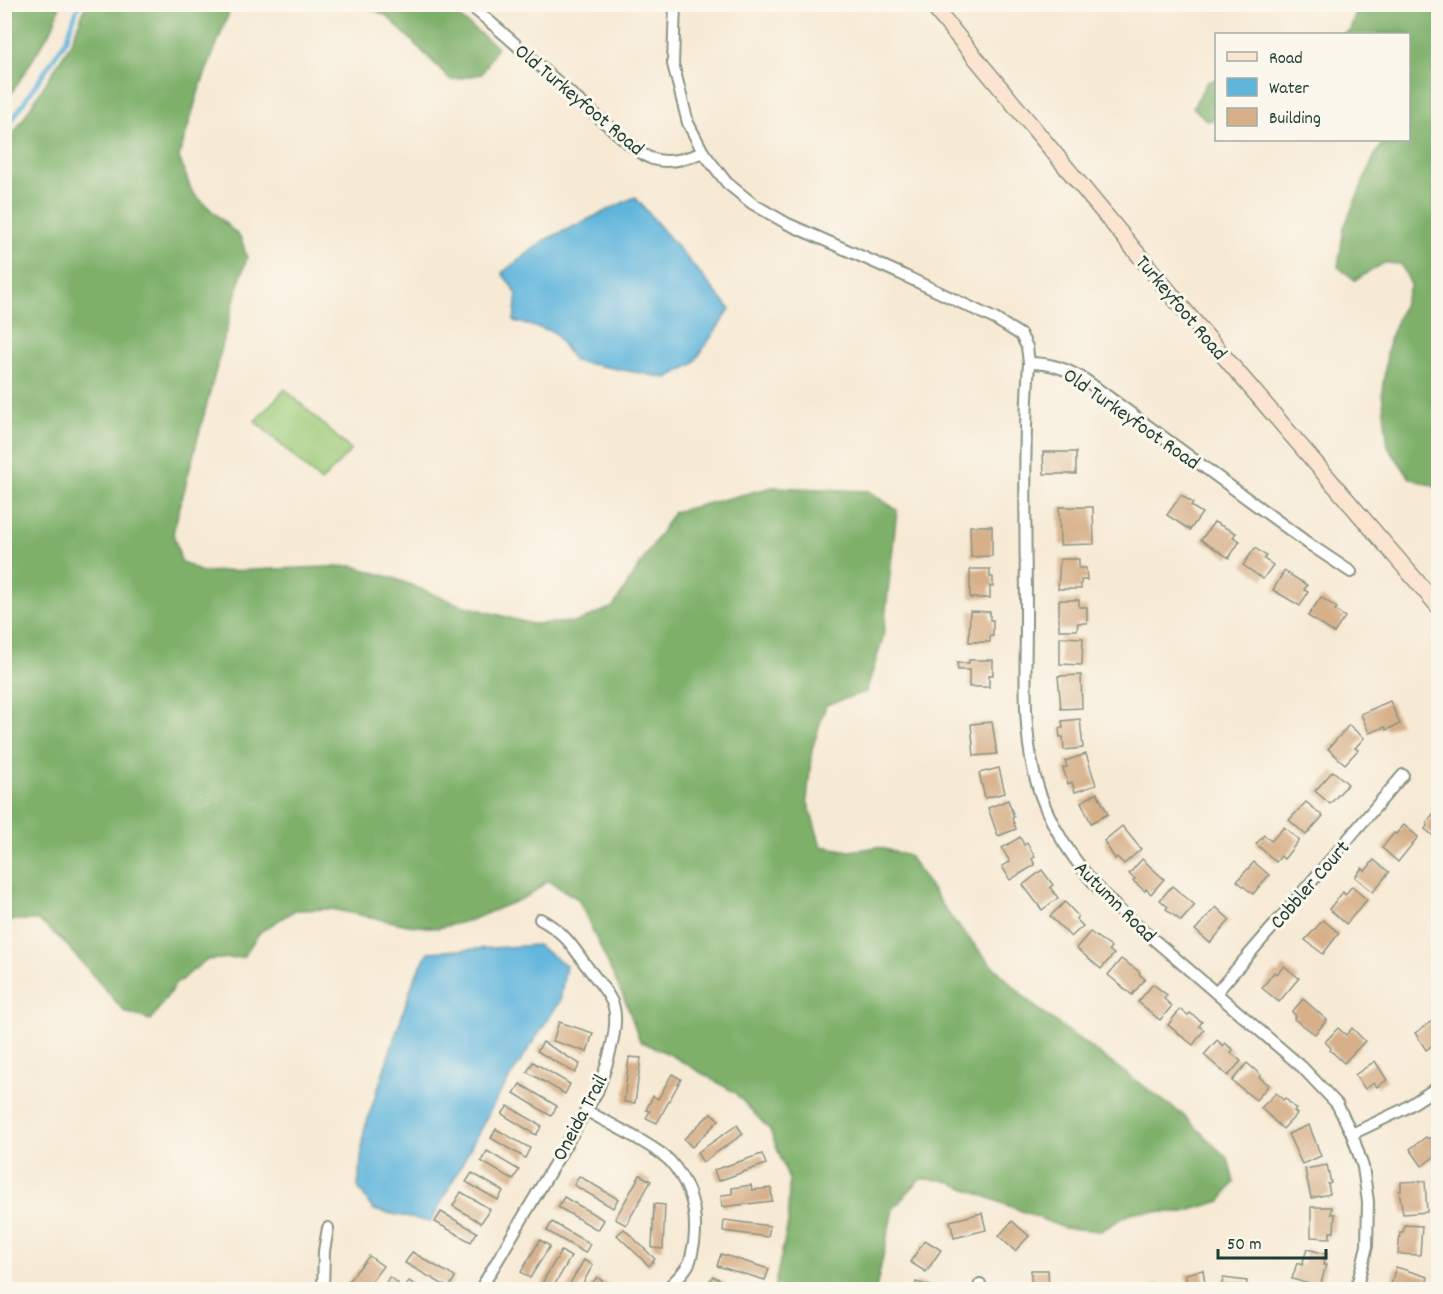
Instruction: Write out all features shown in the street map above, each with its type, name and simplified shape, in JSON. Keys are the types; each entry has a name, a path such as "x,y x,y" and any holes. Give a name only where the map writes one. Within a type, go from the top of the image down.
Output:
{"main road":[{"name":"Turkeyfoot Road","path":"931,4 1185,311 1438,606"}],"street":[{"name":"Old Turkeyfoot Road","path":"468,4 524,50 585,108 650,158 669,161 685,159 703,152"},
{"path":"675,4 673,64 688,123 703,152 727,183 753,204 788,224 995,319 1021,335 1027,347 1029,363"},
{"name":"Old Turkeyfoot Road","path":"1029,363 1048,363 1064,368 1084,379 1350,572"},
{"name":"Autumn Road","path":"1029,363 1025,468 1027,722 1035,777 1051,819 1072,857 1090,880 1116,907 1302,1067 1337,1104 1352,1134 1363,1167 1368,1202 1367,1246 1356,1290"},
{"name":"Cobbler Court","path":"1216,993 1403,775"},
{"name":"Oneida Trail","path":"482,1286 597,1092 614,1033 613,1003 569,940 556,928 540,919"},
{"path":"1352,1134 1404,1109 1438,1087"},
{"path":"587,1111 646,1144 669,1161 684,1181 697,1222 692,1255 688,1265 666,1290"},
{"path":"323,1290 324,1251 328,1228"},
{"path":"482,1286 496,1290"}],"green space":[{"path":"5,4 60,5 53,27 5,104"},
{"path":"86,5 232,5 199,90 179,157 192,192 241,238 247,258 173,533 181,561 201,572 353,566 396,579 458,604 532,624 576,622 613,607 674,512 773,487 868,491 897,510 883,638 866,692 826,705 812,749 807,800 821,846 850,851 878,847 909,856 950,916 989,962 1034,1006 1183,1115 1228,1159 1234,1182 1221,1201 1184,1212 1133,1212 1101,1231 1064,1228 944,1180 920,1179 893,1209 876,1289 774,1289 788,1224 789,1180 770,1130 734,1092 671,1055 640,1041 627,1005 578,899 548,881 528,896 471,920 438,928 408,925 331,909 295,910 260,932 243,957 206,960 175,985 151,1020 125,1012 63,941 38,920 14,920 5,926 5,147 70,45"},
{"path":"363,5 444,5 497,47 482,74 451,80 387,16"},
{"path":"1358,5 1438,5 1438,488 1410,478 1388,447 1382,392 1389,340 1411,285 1401,264 1384,263 1355,280 1338,267 1344,227 1374,157 1383,141 1410,141 1410,33 1345,33 1350,30"},
{"path":"1215,79 1215,119 1207,121 1193,107 1207,82"},
{"path":"285,389 351,450 321,482 255,421"}],"water":[{"path":"635,197 730,309 693,364 667,378 574,361 554,332 514,321 517,294 502,273 545,240"},
{"path":"537,945 566,965 560,1001 498,1096 431,1222 373,1210 358,1187 364,1131 414,979 428,952"}],"building":[{"path":"1043,452 1076,452 1076,474 1044,474"},
{"path":"1181,495 1193,503 1191,506 1202,513 1190,530 1167,515"},
{"path":"1059,507 1093,507 1094,544 1060,545"},
{"path":"1214,522 1236,533 1233,537 1240,541 1229,558 1201,540"},
{"path":"970,526 992,526 992,556 971,557"},
{"path":"1255,548 1266,556 1264,559 1273,565 1263,579 1243,565"},
{"path":"1060,559 1079,559 1079,568 1086,568 1087,580 1081,580 1081,589 1058,589"},
{"path":"970,569 990,569 993,587 990,586 990,598 970,598"},
{"path":"1284,571 1307,585 1304,590 1308,592 1300,606 1273,590"},
{"path":"1321,597 1345,617 1334,633 1308,616"},
{"path":"1059,600 1079,600 1079,607 1087,607 1087,623 1078,623 1077,630 1059,630"},
{"path":"970,611 990,612 990,620 993,620 993,636 990,636 990,642 969,642"},
{"path":"1060,637 1083,638 1082,665 1060,664"},
{"path":"969,660 993,660 993,675 989,675 989,687 969,687 969,670 958,670 957,663 969,663"},
{"path":"1081,675 1082,708 1061,709 1058,676"},
{"path":"1390,701 1400,724 1386,730 1385,727 1369,733 1361,714"},
{"path":"1080,719 1083,748 1064,750 1063,737 1060,737 1059,728 1063,728 1062,721"},
{"path":"992,722 997,754 974,756 971,724"},
{"path":"1349,725 1364,738 1355,748 1358,750 1345,764 1328,749"},
{"path":"1086,754 1096,785 1075,792 1072,782 1068,784 1063,768 1067,767 1065,761"},
{"path":"999,768 1005,793 985,798 979,773"},
{"path":"1333,771 1348,784 1330,804 1315,791"},
{"path":"1097,793 1108,814 1091,823 1081,802"},
{"path":"1008,800 1016,829 998,836 988,808"},
{"path":"1306,802 1323,816 1306,835 1289,820"},
{"path":"1438,811 1438,840 1425,829 1428,824 1426,823"},
{"path":"1404,825 1418,837 1398,862 1382,848"},
{"path":"1122,826 1141,849 1124,864 1117,857 1115,859 1104,841"},
{"path":"1284,827 1299,840 1284,859 1281,856 1276,862 1256,844 1264,835 1271,841"},
{"path":"1020,837 1024,845 1027,843 1035,857 1032,859 1035,865 1010,880 1002,866 1010,862 1002,848"},
{"path":"1142,859 1164,879 1151,894 1133,881 1135,879 1129,874"},
{"path":"1374,860 1389,872 1373,892 1355,877 1362,868 1365,871"},
{"path":"1254,862 1269,875 1253,894 1237,881"},
{"path":"1042,870 1053,885 1050,887 1058,898 1042,910 1023,885"},
{"path":"1172,886 1195,905 1181,921 1166,909 1168,907 1160,900"},
{"path":"1352,886 1367,900 1346,924 1329,909 1343,892 1345,895"},
{"path":"1065,902 1078,916 1076,919 1083,926 1071,937 1050,916"},
{"path":"1216,907 1230,920 1210,943 1195,930"},
{"path":"1323,920 1339,933 1323,954 1305,940"},
{"path":"1090,932 1111,947 1109,950 1114,954 1101,969 1076,948"},
{"path":"1121,959 1140,972 1139,974 1145,979 1132,995 1108,975"},
{"path":"1284,966 1299,978 1279,1002 1262,988 1274,972 1277,974"},
{"path":"1153,984 1167,995 1164,999 1172,1006 1160,1020 1138,1002"},
{"path":"1303,999 1327,1020 1315,1034 1294,1019 1296,1016 1292,1012"},
{"path":"1180,1009 1202,1022 1199,1026 1204,1030 1193,1045 1168,1025"},
{"path":"1438,1017 1438,1041 1426,1050 1415,1033"},
{"path":"559,1022 593,1033 587,1052 553,1041"},
{"path":"1338,1028 1346,1035 1352,1028 1365,1041 1344,1063 1325,1042"},
{"path":"1217,1040 1223,1046 1225,1043 1233,1050 1231,1053 1241,1061 1228,1076 1204,1055"},
{"path":"543,1042 580,1064 575,1073 537,1051"},
{"path":"629,1057 641,1058 635,1103 624,1102"},
{"path":"1375,1061 1387,1080 1377,1087 1374,1083 1365,1089 1355,1075"},
{"path":"533,1062 570,1084 565,1094 527,1072"},
{"path":"1247,1063 1269,1085 1256,1100 1232,1081"},
{"path":"672,1074 681,1079 657,1123 646,1118 650,1111 646,1110 653,1096 658,1099"},
{"path":"520,1084 557,1106 551,1116 514,1093"},
{"path":"1276,1093 1296,1109 1294,1111 1297,1114 1283,1129 1261,1108"},
{"path":"508,1106 542,1126 536,1135 502,1114"},
{"path":"711,1113 719,1120 692,1147 684,1139"},
{"path":"737,1125 743,1134 703,1162 697,1153"},
{"path":"1309,1125 1321,1156 1302,1164 1288,1134"},
{"path":"496,1129 530,1148 525,1158 491,1138"},
{"path":"1437,1132 1438,1154 1422,1166 1410,1149"},
{"path":"487,1151 519,1170 513,1180 481,1161"},
{"path":"762,1154 766,1164 718,1181 714,1170"},
{"path":"1327,1165 1331,1183 1328,1184 1330,1194 1311,1198 1305,1169"},
{"path":"472,1173 503,1191 498,1200 466,1182"},
{"path":"640,1175 651,1181 626,1225 615,1219"},
{"path":"579,1176 618,1199 613,1208 574,1185"},
{"path":"1425,1181 1427,1212 1403,1214 1399,1191 1401,1191 1401,1182"},
{"path":"751,1185 752,1190 771,1188 772,1201 722,1207 721,1195 732,1194 732,1188"},
{"path":"461,1192 490,1209 481,1223 453,1206"},
{"path":"564,1197 604,1220 598,1230 558,1207"},
{"path":"654,1204 665,1205 663,1249 652,1248"},
{"path":"1311,1207 1332,1207 1331,1214 1335,1214 1334,1232 1330,1232 1330,1238 1311,1237"},
{"path":"441,1212 477,1232 471,1242 435,1222"},
{"path":"982,1213 986,1230 954,1238 950,1221"},
{"path":"724,1220 770,1226 768,1237 723,1231"},
{"path":"1012,1221 1029,1236 1015,1251 999,1236"},
{"path":"552,1222 590,1244 585,1253 547,1231"},
{"path":"1404,1225 1422,1226 1420,1255 1398,1254 1400,1232 1403,1232"},
{"path":"624,1229 655,1259 649,1266 617,1235"},
{"path":"540,1240 550,1246 530,1278 521,1272"},
{"path":"925,1240 941,1250 926,1272 910,1262"},
{"path":"1307,1249 1326,1254 1323,1265 1326,1265 1320,1287 1292,1279 1297,1263 1302,1265"},
{"path":"561,1251 571,1257 552,1289 542,1283"},
{"path":"412,1252 455,1277 449,1288 405,1263"},
{"path":"721,1254 769,1269 765,1280 717,1266"},
{"path":"369,1256 383,1266 365,1290 353,1290 346,1284"},
{"path":"584,1260 593,1265 579,1290 566,1290"},
{"path":"1396,1267 1428,1277 1425,1290 1398,1290 1390,1287"},
{"path":"1031,1270 1048,1270 1049,1290 1031,1290"},
{"path":"1203,1270 1206,1290 1181,1290 1180,1285 1187,1283 1185,1274"},
{"path":"713,1276 736,1290 711,1290 706,1286"},
{"path":"389,1277 398,1283 394,1290 382,1290"},
{"path":"597,1277 614,1290 587,1290"},
{"path":"1223,1278 1247,1281 1246,1290 1221,1290"},
{"path":"409,1281 423,1290 403,1290"},
{"path":"916,1282 933,1287 933,1290 914,1290"},
{"path":"1158,1284 1160,1290 1147,1290"}],"waterway":[{"path":"4,132 66,40 79,4"}]}
